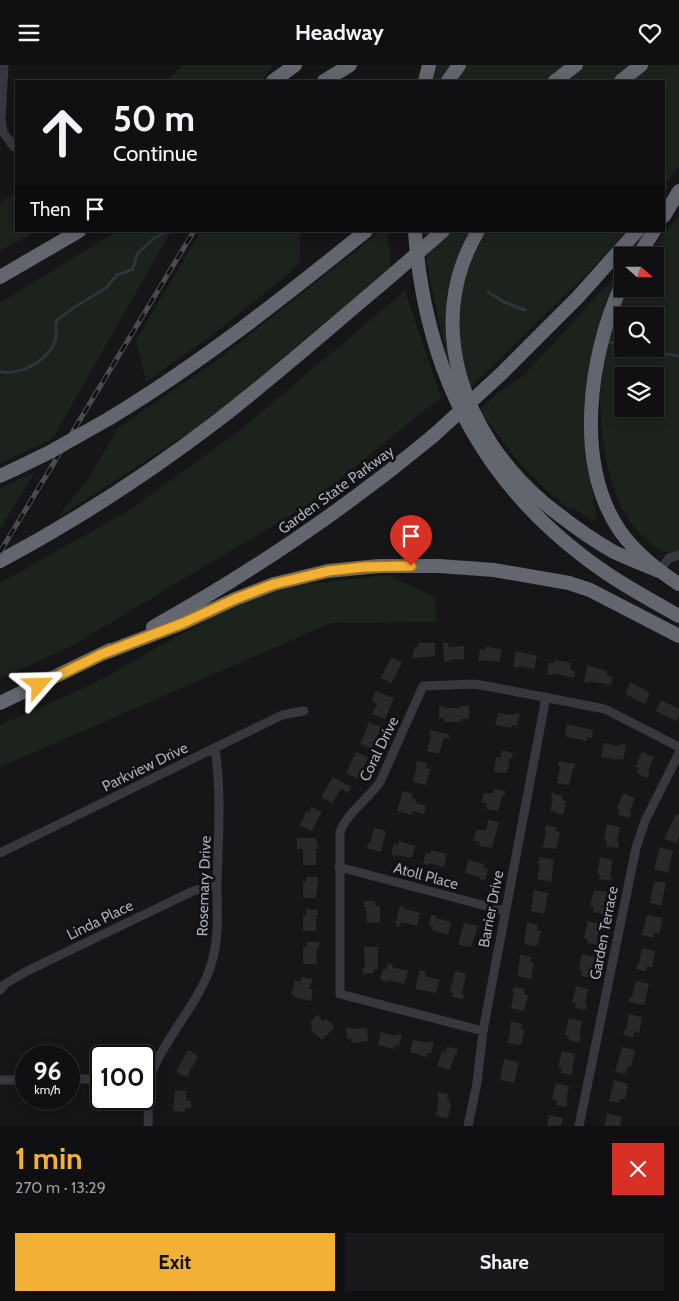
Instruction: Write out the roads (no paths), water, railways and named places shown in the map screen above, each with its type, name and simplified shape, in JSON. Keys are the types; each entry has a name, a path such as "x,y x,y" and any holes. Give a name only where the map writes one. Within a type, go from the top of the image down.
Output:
{"highway":[{"path":"274,80 295,65"},
{"path":"327,79 350,65"},
{"path":"424,80 429,65"},
{"path":"449,80 459,65"},
{"path":"557,80 576,65"},
{"path":"622,80 641,65"},
{"path":"629,80 645,65"},
{"path":"665,198 679,180"},
{"path":"665,214 679,191"},
{"path":"22,265 62,232"},
{"path":"0,277 77,232"},
{"path":"0,477 50,452 164,385 222,344 365,232"},
{"path":"415,232 424,300 440,359 464,419 491,462 525,504 570,547 616,579 679,616"},
{"path":"0,561 125,486 215,422 280,370 443,232"},
{"path":"478,232 459,270 453,298 452,328 454,353 460,379 480,423 512,471 542,501 607,547 659,571 679,584"},
{"name":"Garden State Parkway","path":"0,703 102,654 219,589 280,551 346,505 433,436 500,375 578,297 636,232"},
{"path":"644,247 653,232"},
{"path":"617,297 606,327 595,373 591,417 594,461 600,489 614,521 628,541 659,571"},
{"path":"102,654 183,623 235,599 274,584 328,571 386,566 439,566 494,570 569,583 590,590 679,636"}],"street":[{"path":"4,65 1,120 3,132 14,147"},
{"path":"659,571 669,558 679,555"},
{"name":"Coral Drive","path":"483,1031 340,994 340,832 342,826 380,782 424,686 474,684 605,709 679,747"},
{"name":"Barrier Drive","path":"468,1126 477,1083 483,1031 546,697"},
{"name":"Parkview Drive","path":"0,853 282,715 304,711"},
{"name":"Rosemary Drive","path":"155,1062 164,1046 192,1007 209,970 216,942 218,924 219,772 215,749"},
{"name":"Garden Terrace","path":"580,1126 636,847 645,821 679,753"},
{"name":"Atoll Place","path":"339,867 505,911"},
{"name":"Linda Place","path":"0,990 27,971 193,891 218,885"},
{"path":"0,1080 15,1080"},
{"name":"Rosemary Drive","path":"147,1110 148,1126"}],"waterway":[{"path":"0,372 25,369 40,361 55,341 56,321 76,306 106,288 117,275 133,269 137,254 153,239 166,232"},
{"path":"488,292 504,302 525,310"},
{"path":"606,341 614,344"},
{"path":"664,354 679,356"}],"railway":[{"path":"277,80 286,65"},
{"path":"0,552 193,232"}]}
